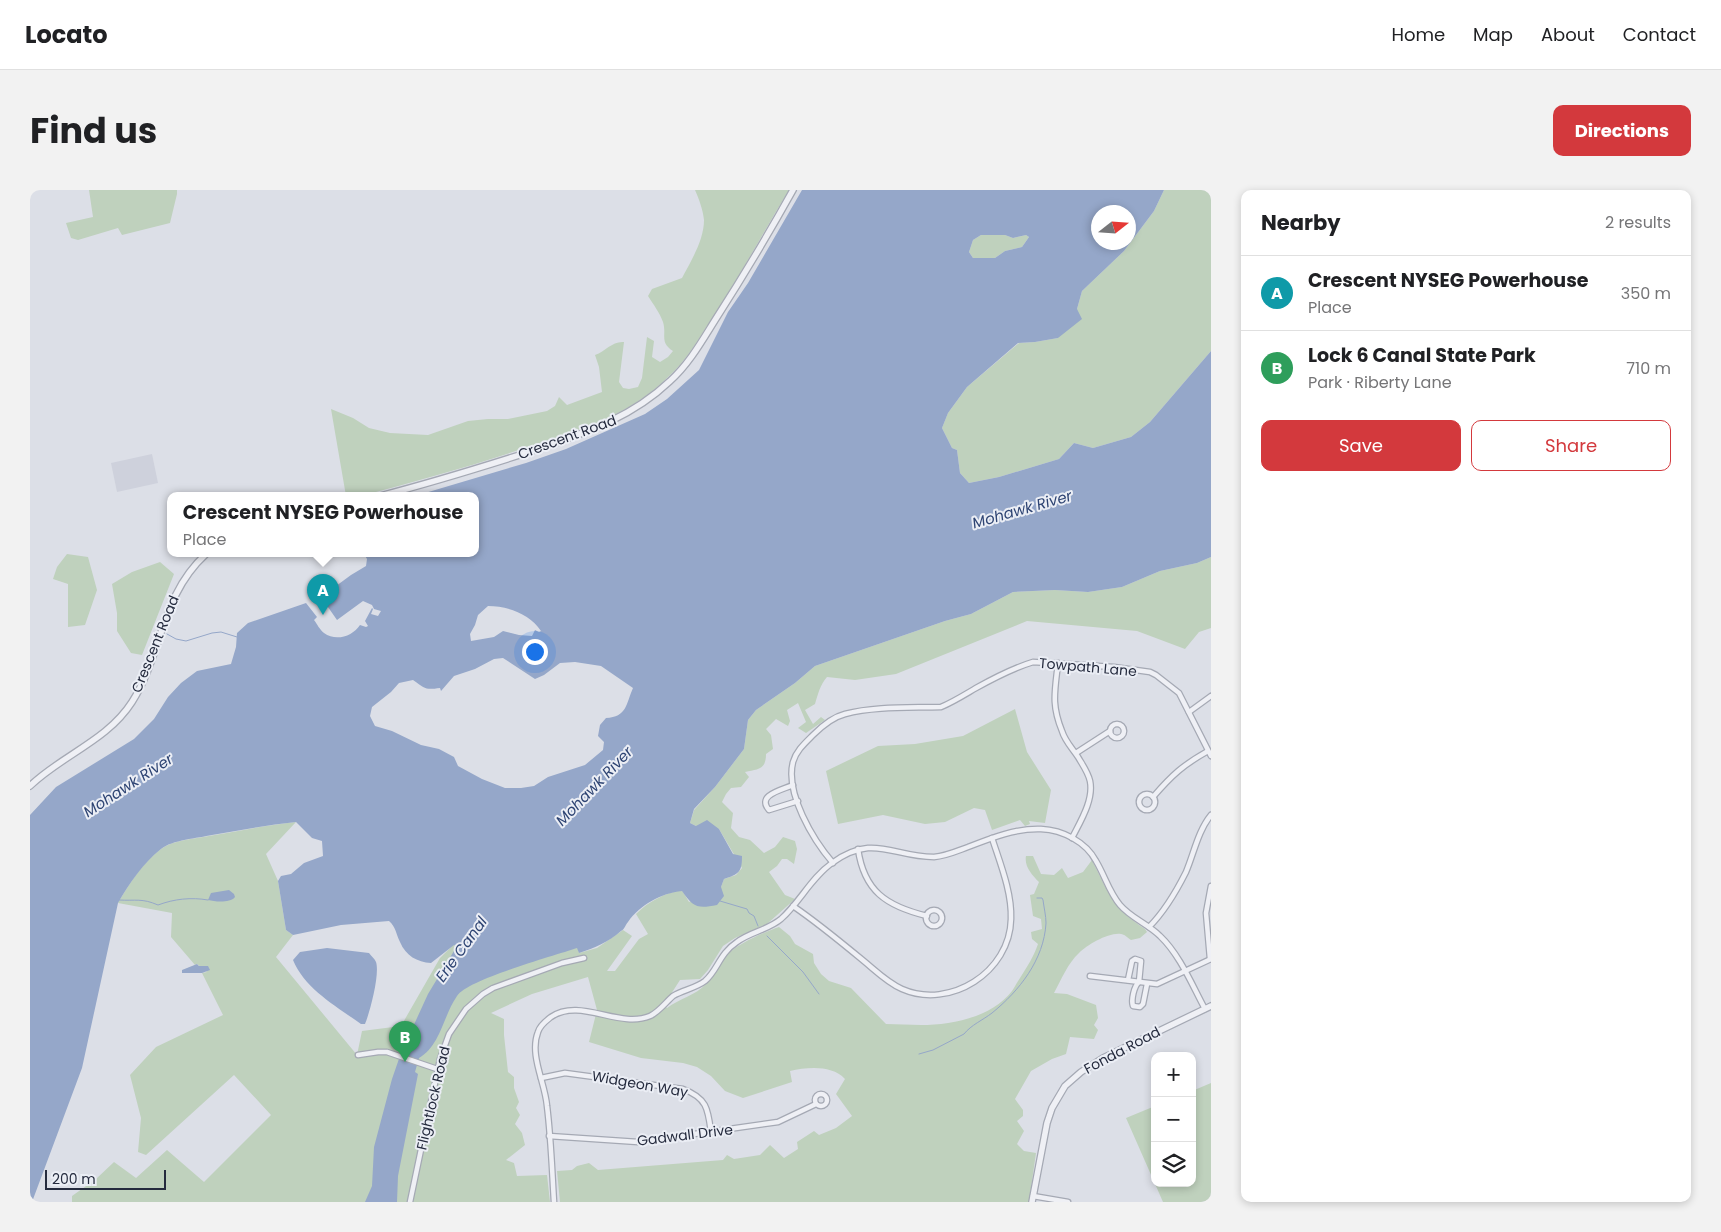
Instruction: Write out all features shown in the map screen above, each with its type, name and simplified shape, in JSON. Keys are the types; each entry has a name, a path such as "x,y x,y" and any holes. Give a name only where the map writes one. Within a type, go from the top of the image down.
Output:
{"street":[{"name":"Crescent Road","path":"394,492 481,468 598,428 627,414 652,396 683,368 698,347 738,286 793,190"},
{"name":"Crescent Road","path":"30,786 104,733 124,713 140,688 174,595 184,577 203,557"},
{"name":"Towpath Lane","path":"833,862 814,840 798,802 791,773 793,760 803,744 820,728 844,714 941,707 978,687 1033,662 1114,666 1150,672 1179,693 1210,754"},
{"path":"1058,663 1054,701 1062,733 1069,746 1076,753 1088,776 1090,788 1086,810 1072,838"},
{"path":"1189,712 1211,696"},
{"path":"1076,753 1110,731"},
{"path":"1153,797 1175,772 1189,762 1210,754"},
{"path":"793,785 767,796 765,805 769,810 798,802"},
{"path":"1149,927 1161,915 1186,872 1203,828 1211,815"},
{"path":"554,1202 547,1103 535,1049 538,1031 544,1022 558,1012 575,1011 634,1019 651,1015 675,995 705,980 724,952 738,940 766,929 780,920 815,878 833,862 858,849 880,848 933,857 945,856 992,838 1022,830 1053,830 1072,838 1083,845 1092,855 1112,894 1121,907 1162,937 1205,1009"},
{"path":"793,906 891,983 917,994 941,994 957,990 982,977 989,971 1007,942 1011,925 1009,897 992,838"},
{"path":"858,849 860,866 865,877 877,892 896,906 927,916"},
{"path":"1090,976 1157,984 1210,959 1206,913 1211,886"},
{"name":"Flightlock Road","path":"410,1202 437,1068 450,1034 466,1009 493,988 562,963 584,958"},
{"path":"1128,980 1132,961 1135,959 1141,961 1139,982 1136,984 1132,1003 1133,1006 1140,1008 1143,1004 1147,984"},
{"name":"Fonda Road","path":"1032,1199 1047,1123 1052,1108 1065,1086 1081,1072 1103,1058 1211,1006"},
{"path":"358,1055 387,1052 437,1068"},
{"name":"Widgeon Way","path":"541,1078 566,1073 683,1089 696,1094 702,1100 707,1109 711,1132"},
{"name":"Gadwall Drive","path":"549,1136 638,1142 778,1122 816,1104"},
{"path":"1032,1199 1068,1202"}],"shaded area":[{"path":"152,454 158,483 117,492 111,463"}],"green space":[{"path":"89,190 177,190 177,194 170,223 122,235 118,228 78,240 71,238 66,223 93,217"},
{"path":"695,190 789,190 730,290 695,344 680,365 653,390 637,402 604,420 568,434 489,460 376,492 345,492 331,409 353,418 369,428 390,433 428,435 468,421 508,419 547,411 555,406 559,397 567,405 602,392 599,367 595,355 620,342 624,342 619,382 623,388 638,387 642,378 647,337 654,341 652,357 660,362 673,351 666,344 663,322 648,296 652,289 682,278 702,235 704,220"},
{"path":"1164,190 1211,190 1211,351 1150,422 1131,437 1093,448 1074,443 1059,459 999,477 969,483 960,473 957,450 952,448 942,428 948,413 967,387 1019,343 1058,338 1077,309 1082,291 1125,250 1136,250 1136,235 1154,211"},
{"path":"981,235 1005,235 1013,238 1026,235 1029,237 1022,247 1005,251 995,258 973,258 969,252 973,240"},
{"path":"67,554 88,557 97,590 85,625 68,627 68,584 53,579 57,567"},
{"path":"1211,557 1211,628 1199,632 1185,649 1137,631 1027,621 896,674 855,680 827,677 821,686 815,704 805,710 813,724 821,717 825,720 806,733 798,728 806,722 798,703 787,710 790,721 788,726 776,719 766,729 771,735 773,749 766,754 763,766 745,772 749,777 741,787 731,788 722,802 733,813 731,828 739,837 750,840 764,853 775,847 783,837 795,841 797,849 794,864 787,859 782,859 769,872 785,895 795,899 767,924 735,938 723,946 700,979 680,980 671,994 662,1003 667,1008 702,988 731,951 751,939 779,927 790,936 795,944 813,954 814,963 821,974 829,981 851,988 886,1024 933,1025 971,1018 1004,1000 1012,991 1038,944 1032,939 1031,932 1042,929 1041,919 1033,916 1030,895 1034,894 1039,882 1027,867 1026,856 1033,856 1041,874 1054,875 1062,868 1068,878 1083,872 1092,860 1112,899 1125,914 1147,932 1140,938 1131,940 1122,934 1110,935 1087,946 1071,962 1054,993 1067,994 1096,1005 1098,1018 1094,1025 1098,1030 1094,1039 1070,1037 1066,1054 1052,1059 1031,1071 1015,1099 1023,1110 1023,1116 1017,1121 1024,1131 1017,1144 1024,1151 1036,1153 1029,1202 560,1202 557,1171 572,1170 577,1166 589,1163 598,1170 723,1160 727,1155 734,1159 760,1155 770,1145 784,1158 798,1149 797,1142 814,1131 819,1135 836,1128 852,1116 836,1094 845,1079 840,1074 827,1069 812,1068 790,1071 792,1082 743,1098 725,1091 711,1076 697,1067 683,1063 641,1058 589,1042 597,1010 588,977 532,994 491,1013 504,1019 508,1072 514,1077 514,1088 519,1102 516,1108 520,1115 515,1124 522,1133 525,1145 506,1160 514,1163 517,1176 547,1175 550,1202 72,1202 72,1196 96,1179 114,1162 136,1178 167,1150 204,1182 271,1115 234,1075 146,1155 138,1152 141,1118 130,1075 156,1047 223,1015 202,973 207,972 197,964 195,965 171,937 172,913 118,903 142,867 154,854 166,846 184,840 296,822 266,854 278,881 286,930 293,935 276,957 357,1055 362,1031 401,1026 440,958 454,944 457,946 578,948 579,953 597,948 623,930 632,936 607,971 615,971 639,939 648,934 636,914 646,906 663,896 682,890 689,902 721,887 724,879 736,875 742,868 719,829 696,826 690,823 694,810 715,787 744,749 748,720 756,710 795,683 815,666 945,621 971,614 1013,592 1055,590 1088,592 1122,587 1160,571 1197,563"},
{"path":"160,562 174,574 142,655 131,653 117,631 117,613 112,584 132,572"},
{"path":"1015,709 1027,752 1051,790 1045,823 1029,821 1030,824 1025,826 1020,820 992,830 985,810 974,808 945,822 925,824 883,815 838,824 826,771 878,746 915,744 963,736"},
{"path":"1211,1083 1211,1202 1163,1202 1156,1187 1196,1187 1196,1089"},
{"path":"1151,1108 1151,1175 1126,1118"}],"water":[{"path":"802,190 1164,190 1154,211 1136,235 1136,205 1091,205 1091,250 1125,250 1082,291 1077,309 1082,319 1058,338 1018,343 967,387 948,413 942,428 952,448 957,450 960,473 969,483 999,477 1059,459 1074,443 1093,448 1131,437 1150,422 1211,351 1211,557 1197,563 1160,571 1122,587 1088,592 1055,590 1013,592 971,614 945,621 815,666 795,683 756,710 748,720 744,749 715,787 694,809 690,823 696,826 707,820 719,829 733,854 742,856 739,872 724,879 721,887 724,896 717,905 700,907 693,904 682,891 666,894 645,905 622,930 601,944 579,953 577,948 512,969 464,989 452,1004 432,1046 419,1058 415,1072 418,1074 398,1176 397,1202 365,1202 372,1186 374,1147 401,1053 428,994 457,946 454,945 431,963 417,960 405,951 395,928 389,921 341,925 293,935 286,930 278,881 281,876 291,874 304,863 323,856 322,841 312,838 296,822 193,838 166,846 142,867 118,903 82,1068 32,1202 30,1202 30,815 56,787 134,739 154,719 168,697 181,683 197,671 231,664 236,647 237,633 248,623 306,603 317,617 314,620 323,632 329,636 344,637 360,625 368,626 365,621 372,608 371,614 378,616 381,611 374,609 372,605 363,601 337,620 321,597 366,566 366,557 479,557 479,492 428,492 566,449 645,414 667,399 699,370 728,312 748,283","holes":["981,235 1005,235 1013,238 1026,235 1029,237 1022,247 1005,251 995,258 973,258 969,252 973,240","488,606 496,606 518,612 531,620 541,631 535,630 532,636 503,631 494,637 471,641 470,634 478,615","503,658 535,679 560,663 575,662 601,666 633,688 625,709 618,715 606,718 600,725 598,736 604,742 603,750 585,765 548,777 534,786 505,788 482,779 458,766 454,757 439,749 421,745 392,731 375,726 370,716 372,707 399,683 413,680 426,688 440,688 441,691 454,676 475,669 494,659"]},
{"path":"229,890 234,894 235,897 233,899 223,902 208,900 211,893"},
{"path":"327,948 369,953 375,961 377,968 376,984 365,1024 361,1024 313,988 305,980 293,960 300,952"},
{"path":"197,964 199,966 208,966 210,970 202,973 182,973 182,970"}],"waterway":[{"path":"167,634 176,639 186,641 221,632 237,637"},
{"path":"919,1054 933,1050 964,1034 992,1013 1020,985 1035,962 1041,950 1044,937 1046,920 1043,900 1042,898 1037,898"},
{"path":"119,900 143,901 158,905 183,899 208,900"},
{"path":"720,901 747,909 754,916 758,926"},
{"path":"767,936 803,972 819,994"}],"place":[{"name":"Crescent NYSEG Powerhouse","path":"323,615"},
{"name":"Lock 6 Canal State Park","path":"405,1062"}],"water label":[{"name":"Mohawk River","path":"1022,509"},
{"name":"Mohawk River","path":"128,785"},
{"name":"Mohawk River","path":"594,786"},
{"name":"Erie Canal","path":"461,949"}]}
